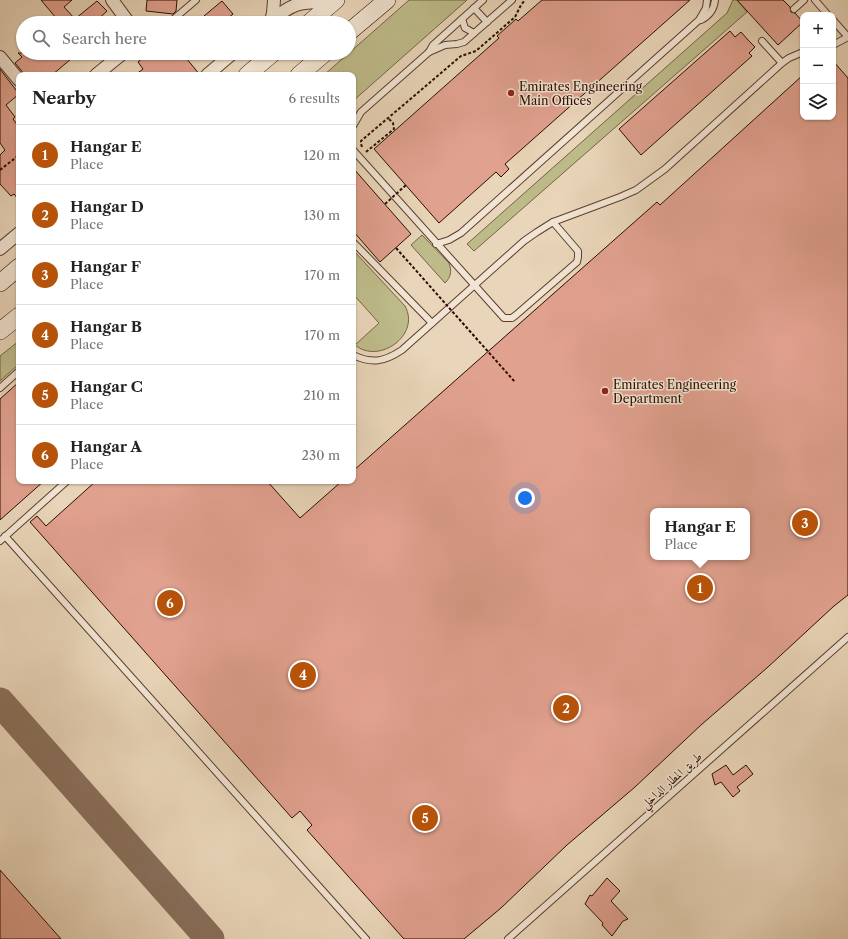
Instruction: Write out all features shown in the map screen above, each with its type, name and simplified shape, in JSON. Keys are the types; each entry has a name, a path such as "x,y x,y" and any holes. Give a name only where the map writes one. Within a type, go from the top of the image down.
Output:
{"main road":[{"path":"356,26 387,0"},
{"path":"317,16 335,1"},
{"path":"251,72 265,60"},
{"path":"303,72 317,60"},
{"path":"0,283 16,270"},
{"path":"0,331 16,318"}],"street":[{"path":"112,0 124,16"},
{"path":"272,16 274,0"},
{"path":"277,16 286,9 301,1 335,1"},
{"path":"0,56 16,76"},
{"path":"100,72 114,60"},
{"path":"211,72 225,60"},
{"path":"3,244 16,235"}],"lane":[{"path":"177,16 196,0"},
{"path":"429,52 433,45 483,0"},
{"path":"356,121 361,112 429,52 445,45 460,44 464,42 487,22 504,2 512,0"},
{"path":"436,244 449,240 461,232 699,20 706,8 707,0"},
{"path":"699,20 706,17 711,12 715,5 715,0"},
{"path":"794,9 804,0"},
{"path":"815,0 825,12"},
{"path":"474,8 487,22"},
{"path":"462,19 465,28 474,33"},
{"path":"836,23 848,37 836,43"},
{"path":"762,41 782,63"},
{"path":"356,356 367,360 378,361 390,358 402,350 524,241 553,222 620,197 650,180 782,63 800,53"},
{"path":"356,114 361,112"},
{"path":"356,153 504,318 512,318 516,315 576,262 578,251 553,222"},
{"path":"356,245 432,323"},
{"path":"0,388 16,374"},
{"path":"64,484 2,539 366,939"},
{"name":"طريق المطار الداخلي","path":"508,939 848,637"}],"path":[{"path":"366,152 360,144 361,141 461,56 476,51 515,16 525,0"},
{"path":"360,158 394,129 393,123 388,118"},
{"path":"0,170 16,157"},
{"path":"385,204 406,185"},
{"path":"396,248 515,382"}],"shaded area":[{"path":"409,0 467,0 356,98 356,72 327,72 341,60 356,60 356,47"},
{"path":"733,0 737,0 747,12 474,251 467,244 727,13"},
{"path":"422,235 449,263 450,274 445,283 411,245"},
{"path":"356,253 405,306 408,317 407,327 403,336 395,344 386,349 375,351 365,350 356,346 379,323 356,297"},
{"path":"16,343 16,367 0,381 0,356"}],"building":[{"path":"41,0 72,0 64,7 72,16 54,16"},
{"path":"147,0 177,0 176,11 173,14 146,11"},
{"name":"Emirates Engineering Main Offices","path":"542,0 690,0 505,164 509,169 501,177 496,172 439,223 374,149 499,38 497,36 516,19 518,21"},
{"path":"737,0 783,0 790,7 791,12 795,13 800,19 800,25 778,45"},
{"path":"97,1 107,11 102,16 79,16"},
{"path":"222,1 233,14 231,16 204,16"},
{"path":"730,31 735,37 741,32 755,47 749,53 752,56 641,155 619,129"},
{"path":"18,60 70,60 56,72 22,72 15,63"},
{"path":"140,60 188,60 198,72 139,72 143,69 138,62"},
{"path":"836,64 848,78 848,595 701,725 635,787 567,845 501,908 464,939 404,939 307,830 312,825 300,811 292,818 30,522 37,516 46,526 93,484 270,484 300,518 339,484 356,484 356,468 657,202 660,205 800,78 800,120 836,120"},
{"path":"0,69 16,90 16,97 6,105 15,117 13,119 16,123 16,196 14,194 11,196 0,184 0,155 5,150 0,143"},
{"path":"356,171 411,234 380,262 356,234"},
{"path":"16,385 16,484 41,484 0,520 0,399"},
{"path":"726,765 733,775 746,765 753,774 737,787 740,791 733,797 721,782 715,785 712,774"},
{"path":"0,870 61,939 0,939"},
{"path":"607,878 620,891 611,901 628,919 623,921 612,936 602,925 603,923 585,904 590,895 592,896"}],"taxiway":[{"path":"0,702 210,939"}],"place":[{"name":"Emirates Engineering Main Offices","path":"511,93"},
{"name":"Emirates Engineering Department","path":"605,391"},
{"name":"Hangar F","path":"805,523"},
{"name":"Hangar E","path":"700,588"},
{"name":"Hangar A","path":"170,603"},
{"name":"Hangar B","path":"303,675"},
{"name":"Hangar D","path":"566,708"},
{"name":"Hangar C","path":"425,818"}]}
